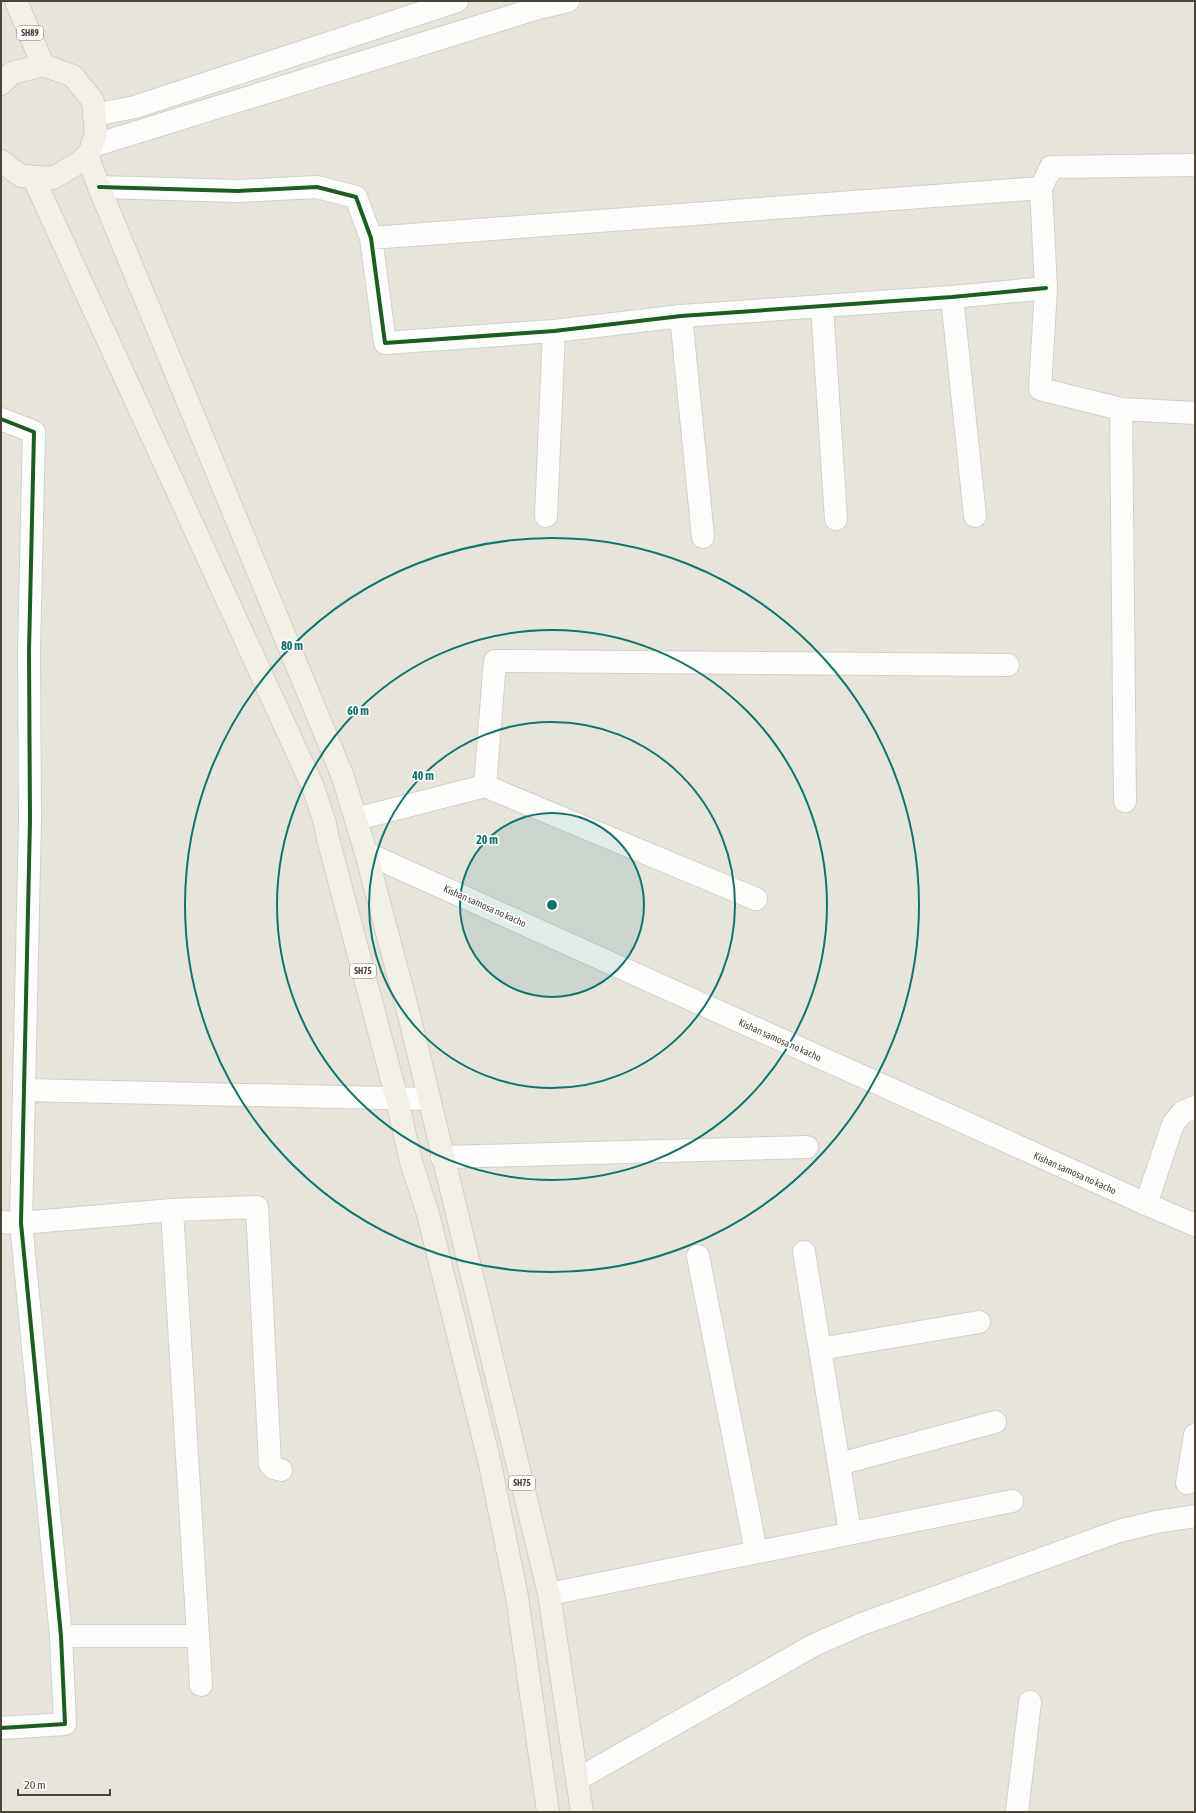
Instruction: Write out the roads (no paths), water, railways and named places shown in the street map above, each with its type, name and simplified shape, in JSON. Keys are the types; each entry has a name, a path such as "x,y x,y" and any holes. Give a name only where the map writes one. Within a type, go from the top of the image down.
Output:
{"main road":[{"name":"SH89","path":"16,1 43,65"},
{"path":"1,84 12,73 43,65 73,76 92,101 96,132 89,150 80,162 53,178 21,176 1,161"},
{"name":"SH75","path":"89,150 99,187 343,777 356,819 410,1019 442,1157 549,1594 582,1812"},
{"name":"SH75","path":"33,176 313,787 326,823 327,835 397,1099 411,1162 428,1214 490,1464 517,1597 548,1812"}],"street":[{"path":"94,115 134,107 457,1"},
{"path":"89,150 538,8 568,1"},
{"path":"1195,165 1051,167 1041,188 1046,288 1040,389 1121,409 1195,413"},
{"path":"99,187 238,191 318,187 356,197 371,238 385,343 554,331 681,316 952,298 1046,288"},
{"path":"371,238 1041,188"},
{"path":"952,298 975,516"},
{"path":"822,306 836,519"},
{"path":"681,316 704,537"},
{"path":"546,516 554,331"},
{"path":"1121,409 1125,801"},
{"path":"1,420 34,432 29,651 30,821 24,1090 11,1222 61,1636 65,1724 1,1728"},
{"path":"485,786 495,661 1008,665"},
{"path":"356,819 485,786 756,899"},
{"name":"Kishan samosa no kacho","path":"366,853 1195,1225"},
{"path":"24,1090 429,1099"},
{"path":"1146,1204 1173,1124 1182,1112 1195,1107"},
{"path":"442,1157 807,1147"},
{"path":"11,1222 172,1210 257,1207 270,1464 274,1468 280,1470"},
{"path":"172,1210 201,1685"},
{"path":"804,1252 850,1532"},
{"path":"698,1256 756,1551"},
{"path":"820,1349 979,1322"},
{"path":"839,1464 996,1422"},
{"path":"1187,1483 1195,1435"},
{"path":"549,1594 850,1532 1012,1501"},
{"path":"578,1779 814,1646 862,1624 1119,1531 1156,1522 1195,1516"},
{"path":"61,1636 197,1636"},
{"path":"1016,1812 1030,1702"}]}
